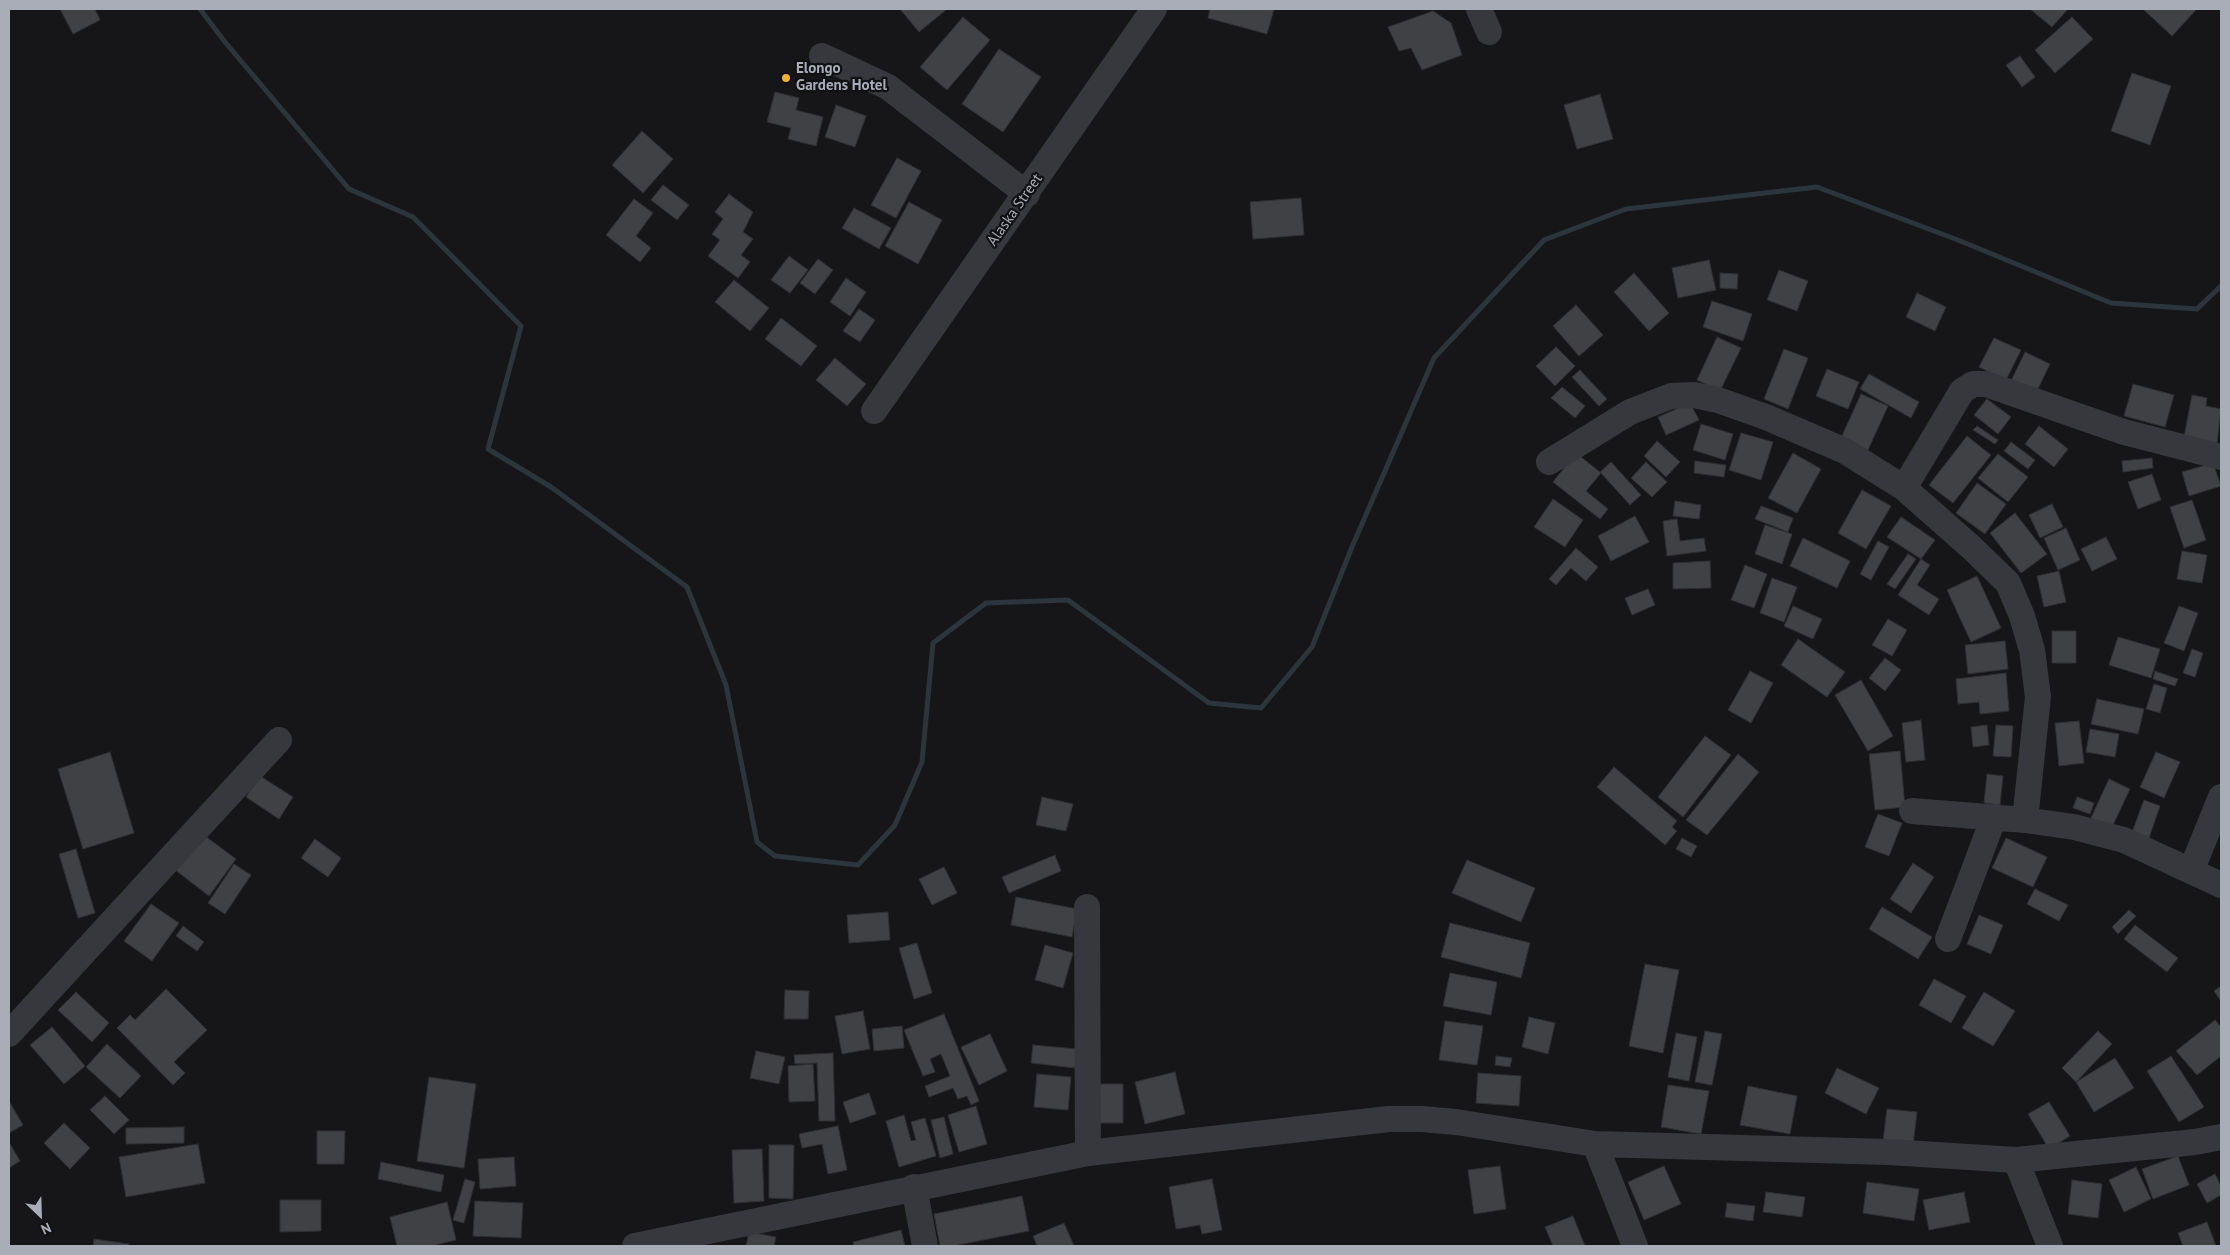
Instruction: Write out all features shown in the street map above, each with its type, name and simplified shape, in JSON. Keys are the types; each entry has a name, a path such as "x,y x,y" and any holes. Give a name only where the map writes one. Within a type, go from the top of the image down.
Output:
{"street":[{"name":"Alaska Street","path":"874,411 1027,194 1154,9"},
{"path":"822,56 888,87 1027,194"},
{"path":"1904,488 1962,391 1973,384 1986,384 2124,432 2221,457"},
{"path":"1549,462 1630,412 1671,396 1694,395 1718,400 1766,417 1846,451 1904,488 1972,548 2008,583 2022,616 2032,650 2038,697 2025,820"},
{"path":"9,1034 279,740"},
{"path":"2191,871 2221,797"},
{"path":"1912,811 2025,820 2074,827 2124,840 2221,885"},
{"path":"1948,940 1994,818"},
{"path":"1087,907 1088,1153"},
{"path":"635,1246 914,1187 1088,1153 1389,1119 1456,1122 1595,1144 1888,1152 2016,1160 2195,1142 2221,1137"},
{"path":"1595,1144 1636,1246"},
{"path":"2016,1160 2050,1246"},
{"path":"914,1187 925,1246"}],"building":[{"path":"60,9 95,9 100,20 73,34"},
{"path":"900,9 947,9 919,32"},
{"path":"1210,9 1274,9 1267,34 1208,18"},
{"path":"2030,9 2068,9 2052,27"},
{"path":"2143,9 2194,9 2196,10 2172,36"},
{"path":"1433,11 1451,23 1462,55 1422,70 1411,48 1399,51 1388,27"},
{"path":"963,17 990,40 947,90 920,67"},
{"path":"2072,17 2093,39 2055,73 2035,50"},
{"path":"999,49 1041,77 1003,132 962,104"},
{"path":"2020,56 2035,77 2022,87 2006,65"},
{"path":"2132,73 2171,86 2150,145 2111,131"},
{"path":"775,92 799,98 796,110 823,117 816,146 788,139 791,128 767,122"},
{"path":"1600,94 1613,139 1577,149 1564,105"},
{"path":"836,105 866,116 855,147 825,137"},
{"path":"642,131 673,159 643,193 612,165"},
{"path":"897,158 921,171 896,218 871,205"},
{"path":"663,185 689,205 677,220 651,200"},
{"path":"729,194 753,212 743,232 753,239 741,255 750,262 738,278 708,256 720,240 712,234 723,219 715,212"},
{"path":"1301,198 1304,235 1253,239 1250,202"},
{"path":"634,199 653,213 636,236 651,248 640,262 606,235"},
{"path":"909,202 942,220 918,264 885,246"},
{"path":"854,208 891,228 879,249 842,228"},
{"path":"789,256 808,270 790,293 771,280"},
{"path":"818,259 833,270 815,294 800,283"},
{"path":"1709,260 1716,290 1678,298 1672,268"},
{"path":"1779,270 1808,281 1797,311 1767,300"},
{"path":"1634,273 1669,313 1649,331 1614,292"},
{"path":"1720,273 1738,274 1737,289 1720,288"},
{"path":"846,278 866,292 850,316 830,302"},
{"path":"734,280 769,308 750,331 715,302"},
{"path":"1917,293 1946,307 1935,331 1906,317"},
{"path":"1712,301 1752,314 1743,341 1703,327"},
{"path":"1576,305 1603,335 1579,356 1553,326"},
{"path":"859,309 875,320 860,342 843,331"},
{"path":"781,318 817,346 801,366 765,339"},
{"path":"1717,337 1741,348 1720,391 1697,380"},
{"path":"1994,338 2021,350 2006,380 1979,367"},
{"path":"1556,347 1575,366 1555,386 1536,366"},
{"path":"1784,349 1808,358 1788,409 1764,399"},
{"path":"2025,352 2050,364 2035,395 2010,383"},
{"path":"835,358 866,384 847,406 816,380"},
{"path":"1827,369 1859,382 1848,409 1816,396"},
{"path":"1580,370 1607,399 1599,406 1572,377"},
{"path":"1869,374 1919,402 1911,418 1860,389"},
{"path":"2133,384 2174,395 2165,427 2124,416"},
{"path":"1562,387 1585,406 1575,418 1551,398"},
{"path":"1861,394 1888,406 1868,450 1841,438"},
{"path":"2192,395 2207,398 2206,406 2221,409 2217,443 2184,437"},
{"path":"1987,399 2011,417 1998,434 1974,415"},
{"path":"1690,403 1699,420 1666,435 1658,417"},
{"path":"1701,424 1733,434 1725,460 1693,450"},
{"path":"1977,426 1998,440 1995,444 1973,430"},
{"path":"2039,426 2068,449 2054,467 2025,444"},
{"path":"1741,433 1773,442 1761,480 1729,470"},
{"path":"1967,436 1991,455 1953,503 1929,485"},
{"path":"1657,441 1680,462 1666,477 1644,456"},
{"path":"2011,442 2035,460 2028,469 2004,451"},
{"path":"1576,453 1601,473 1586,491 1608,509 1600,519 1553,482"},
{"path":"1793,453 1821,469 1797,513 1768,498"},
{"path":"1998,454 2028,477 2008,502 1978,478"},
{"path":"2152,458 2153,468 2123,472 2122,461"},
{"path":"1695,461 1726,465 1724,477 1694,473"},
{"path":"1611,462 1641,495 1630,505 1600,472"},
{"path":"1646,462 1667,482 1652,497 1631,478"},
{"path":"2213,463 2221,486 2189,496 2182,472"},
{"path":"2152,474 2161,500 2138,509 2128,482"},
{"path":"1977,483 2006,504 1985,534 1956,513"},
{"path":"1862,490 1891,506 1866,549 1838,533"},
{"path":"1553,499 1583,520 1565,547 1534,527"},
{"path":"2192,500 2206,540 2184,548 2170,507"},
{"path":"1675,501 1701,505 1699,519 1673,516"},
{"path":"2052,504 2063,527 2040,538 2029,515"},
{"path":"1761,506 1793,518 1788,532 1755,519"},
{"path":"2015,513 2047,554 2021,573 1990,533"},
{"path":"1635,516 1649,542 1611,561 1598,536"},
{"path":"1901,517 1935,540 1921,559 1887,537"},
{"path":"1677,519 1680,541 1704,538 1706,551 1667,556 1663,521"},
{"path":"1765,525 1792,534 1782,564 1755,554"},
{"path":"2066,528 2080,560 2058,570 2044,538"},
{"path":"2106,537 2117,559 2092,571 2081,549"},
{"path":"1803,538 1850,561 1837,588 1790,566"},
{"path":"1878,541 1889,547 1871,580 1860,574"},
{"path":"1576,548 1598,567 1586,581 1571,568 1556,585 1549,579"},
{"path":"2182,551 2207,555 2202,583 2177,579"},
{"path":"1908,554 1916,559 1895,589 1887,584"},
{"path":"1921,559 1930,565 1917,585 1939,599 1929,615 1898,595"},
{"path":"1710,561 1711,588 1673,589 1673,563"},
{"path":"1745,565 1767,574 1754,608 1731,600"},
{"path":"2059,571 2066,602 2044,607 2037,576"},
{"path":"1977,576 2001,628 1971,642 1947,590"},
{"path":"1772,578 1797,587 1784,622 1760,613"},
{"path":"1648,589 1655,605 1632,615 1625,598"},
{"path":"1793,606 1822,619 1813,639 1784,626"},
{"path":"2179,606 2198,613 2184,651 2164,643"},
{"path":"1888,619 1907,630 1892,656 1872,645"},
{"path":"2052,631 2076,631 2076,663 2052,663"},
{"path":"2118,637 2160,649 2151,678 2109,665"},
{"path":"1798,639 1845,672 1827,697 1781,665"},
{"path":"2005,641 2008,669 1968,674 1965,645"},
{"path":"2192,649 2203,653 2195,677 2183,673"},
{"path":"1885,658 1901,670 1885,691 1869,678"},
{"path":"1750,671 1773,683 1751,723 1728,710"},
{"path":"2155,671 2178,679 2175,686 2153,679"},
{"path":"2006,673 2009,711 1980,714 1979,702 1958,704 1956,679"},
{"path":"1861,680 1893,736 1868,751 1835,695"},
{"path":"2154,684 2167,688 2160,713 2146,709"},
{"path":"2097,699 2144,709 2138,734 2091,724"},
{"path":"1921,720 1925,760 1906,762 1902,723"},
{"path":"2079,721 2084,763 2059,766 2055,723"},
{"path":"1987,725 1989,745 1973,747 1971,727"},
{"path":"1996,725 2013,726 2011,757 1993,756"},
{"path":"2090,729 2119,734 2115,757 2086,752"},
{"path":"1705,736 1731,755 1683,817 1658,797"},
{"path":"1900,751 1905,807 1875,810 1869,754"},
{"path":"110,752 134,833 83,849 58,769"},
{"path":"2156,752 2180,762 2164,798 2140,787"},
{"path":"1738,754 1759,772 1707,835 1686,820"},
{"path":"1614,767 1677,821 1672,827 1677,831 1665,845 1597,787"},
{"path":"1987,774 2003,776 2000,805 1984,803"},
{"path":"260,776 293,797 279,819 246,797"},
{"path":"2109,779 2130,789 2112,827 2091,818"},
{"path":"1042,797 1073,804 1066,831 1036,825"},
{"path":"2077,797 2094,803 2090,814 2073,808"},
{"path":"2144,800 2160,806 2148,841 2131,835"},
{"path":"1878,814 1902,823 1889,856 1865,847"},
{"path":"201,833 236,859 209,896 174,869"},
{"path":"1682,838 1697,846 1691,857 1676,849"},
{"path":"2006,838 2047,857 2033,887 1992,868"},
{"path":"315,839 341,858 328,877 301,858"},
{"path":"76,849 95,913 78,918 59,854"},
{"path":"1055,855 1061,871 1009,893 1002,877"},
{"path":"1467,860 1535,888 1521,922 1452,893"},
{"path":"1913,863 1934,877 1911,913 1890,899"},
{"path":"234,864 251,875 225,914 208,903"},
{"path":"944,867 957,893 932,905 919,879"},
{"path":"2035,889 2068,905 2059,921 2027,904"},
{"path":"1016,897 1077,909 1072,937 1011,925"},
{"path":"151,904 179,923 152,961 124,941"},
{"path":"1882,907 1932,937 1918,959 1869,929"},
{"path":"2129,910 2136,916 2118,934 2112,927"},
{"path":"888,912 890,940 849,943 847,915"},
{"path":"1979,915 2003,925 1991,954 1967,944"},
{"path":"1450,923 1530,943 1521,978 1441,957"},
{"path":"2135,925 2178,958 2167,972 2124,939"},
{"path":"183,926 204,942 197,951 176,936"},
{"path":"917,943 932,993 914,999 899,948"},
{"path":"1045,945 1073,953 1063,988 1035,980"},
{"path":"1645,964 1679,970 1663,1053 1629,1046"},
{"path":"1450,973 1497,982 1491,1015 1443,1006"},
{"path":"1934,979 1966,996 1951,1023 1919,1005"},
{"path":"2221,986 2221,1001 2214,991"},
{"path":"166,989 207,1030 174,1062 185,1073 173,1085 117,1028 130,1015 135,1020"},
{"path":"785,990 809,991 808,1019 784,1019"},
{"path":"76,992 109,1023 92,1042 58,1010"},
{"path":"1984,992 2015,1011 1993,1046 1962,1028"},
{"path":"863,1011 870,1049 842,1054 835,1016"},
{"path":"944,1014 979,1101 971,1105 967,1096 958,1099 953,1088 929,1097 925,1086 950,1076 941,1054 930,1059 935,1072 923,1076 904,1030"},
{"path":"1529,1017 1555,1023 1548,1054 1522,1047"},
{"path":"2215,1020 2221,1027 2221,1056 2197,1075 2176,1051"},
{"path":"1445,1021 1483,1026 1477,1065 1439,1060"},
{"path":"902,1026 904,1048 874,1051 872,1029"},
{"path":"52,1027 85,1066 64,1084 30,1045"},
{"path":"1705,1031 1722,1034 1712,1085 1695,1082"},
{"path":"2098,1031 2112,1044 2076,1082 2062,1068"},
{"path":"1676,1033 1697,1037 1689,1081 1668,1077"},
{"path":"990,1034 1007,1071 979,1085 961,1047"},
{"path":"107,1044 141,1076 120,1098 86,1067"},
{"path":"1033,1045 1077,1049 1075,1068 1031,1063"},
{"path":"756,1051 785,1057 779,1084 750,1078"},
{"path":"833,1053 835,1121 819,1121 817,1063 795,1064 794,1055"},
{"path":"1496,1056 1512,1058 1510,1067 1495,1065"},
{"path":"2171,1056 2204,1107 2179,1122 2147,1071"},
{"path":"2115,1058 2134,1088 2094,1112 2076,1082"},
{"path":"813,1064 815,1101 789,1102 788,1066"},
{"path":"1837,1068 1879,1088 1866,1114 1825,1093"},
{"path":"1175,1072 1185,1114 1145,1124 1135,1082"},
{"path":"1478,1073 1521,1076 1519,1106 1476,1103"},
{"path":"1037,1074 1071,1077 1068,1110 1034,1107"},
{"path":"429,1077 476,1084 464,1168 417,1161"},
{"path":"1098,1084 1123,1084 1123,1123 1098,1123"},
{"path":"1668,1085 1709,1091 1701,1134 1661,1127"},
{"path":"1748,1086 1797,1096 1790,1134 1740,1125"},
{"path":"869,1093 876,1114 850,1123 843,1102"},
{"path":"105,1096 129,1120 114,1134 90,1110"},
{"path":"9,1101 23,1125 9,1133"},
{"path":"2049,1102 2070,1136 2049,1149 2028,1114"},
{"path":"976,1106 987,1144 959,1152 948,1115"},
{"path":"1887,1109 1917,1112 1913,1145 1883,1141"},
{"path":"904,1115 911,1141 916,1140 911,1122 925,1118 936,1156 899,1167 886,1121"},
{"path":"944,1117 953,1154 940,1158 931,1120"},
{"path":"64,1123 90,1148 70,1169 44,1143"},
{"path":"838,1126 847,1170 828,1174 822,1144 802,1148 799,1134"},
{"path":"184,1127 184,1143 126,1144 126,1128"},
{"path":"317,1131 345,1131 344,1164 317,1164"},
{"path":"9,1142 20,1161 9,1168"},
{"path":"198,1144 205,1183 126,1197 119,1157"},
{"path":"769,1145 794,1145 793,1199 769,1198"},
{"path":"762,1149 764,1201 734,1203 732,1150"},
{"path":"2178,1156 2189,1185 2153,1199 2142,1169"},
{"path":"514,1157 516,1186 480,1189 478,1159"},
{"path":"381,1162 444,1175 441,1192 378,1179"},
{"path":"1500,1166 1506,1209 1474,1214 1468,1170"},
{"path":"1664,1166 1681,1204 1644,1220 1628,1182"},
{"path":"2136,1167 2151,1199 2124,1212 2109,1180"},
{"path":"2215,1174 2221,1186 2221,1195 2207,1203 2197,1184"},
{"path":"465,1179 475,1182 464,1223 453,1220"},
{"path":"1212,1179 1222,1230 1202,1234 1200,1225 1176,1229 1169,1187"},
{"path":"2072,1180 2102,1184 2098,1218 2068,1214"},
{"path":"1867,1182 1919,1189 1914,1221 1863,1213"},
{"path":"1766,1192 1805,1197 1802,1217 1763,1212"},
{"path":"1964,1192 1970,1222 1929,1230 1923,1200"},
{"path":"1022,1196 1029,1231 953,1246 940,1246 934,1214"},
{"path":"280,1200 321,1200 321,1231 280,1232"},
{"path":"475,1201 523,1203 521,1238 473,1236"},
{"path":"447,1202 456,1240 431,1246 397,1246 390,1217"},
{"path":"1727,1203 1755,1206 1753,1221 1725,1217"},
{"path":"1573,1216 1585,1246 1553,1246 1545,1227"},
{"path":"2207,1222 2216,1246 2183,1246 2178,1233"},
{"path":"1064,1223 1074,1246 1037,1246 1033,1236"},
{"path":"901,1230 905,1246 854,1246 853,1242"},
{"path":"749,1232 776,1237 774,1246 746,1246"},
{"path":"94,1239 129,1244 128,1246 93,1246"}],"waterway":[{"path":"200,9 225,42 349,189 413,217 521,326 488,449 551,487 687,587 726,685 757,842 775,856 858,865 895,825 922,762 933,643 986,603 1068,600 1209,703 1261,708 1312,647 1352,547 1434,358 1544,240 1626,209 1817,187 1958,240 2111,303 2197,309 2221,286"}],"place":[{"name":"Elongo Gardens Hotel","path":"786,78"}]}
